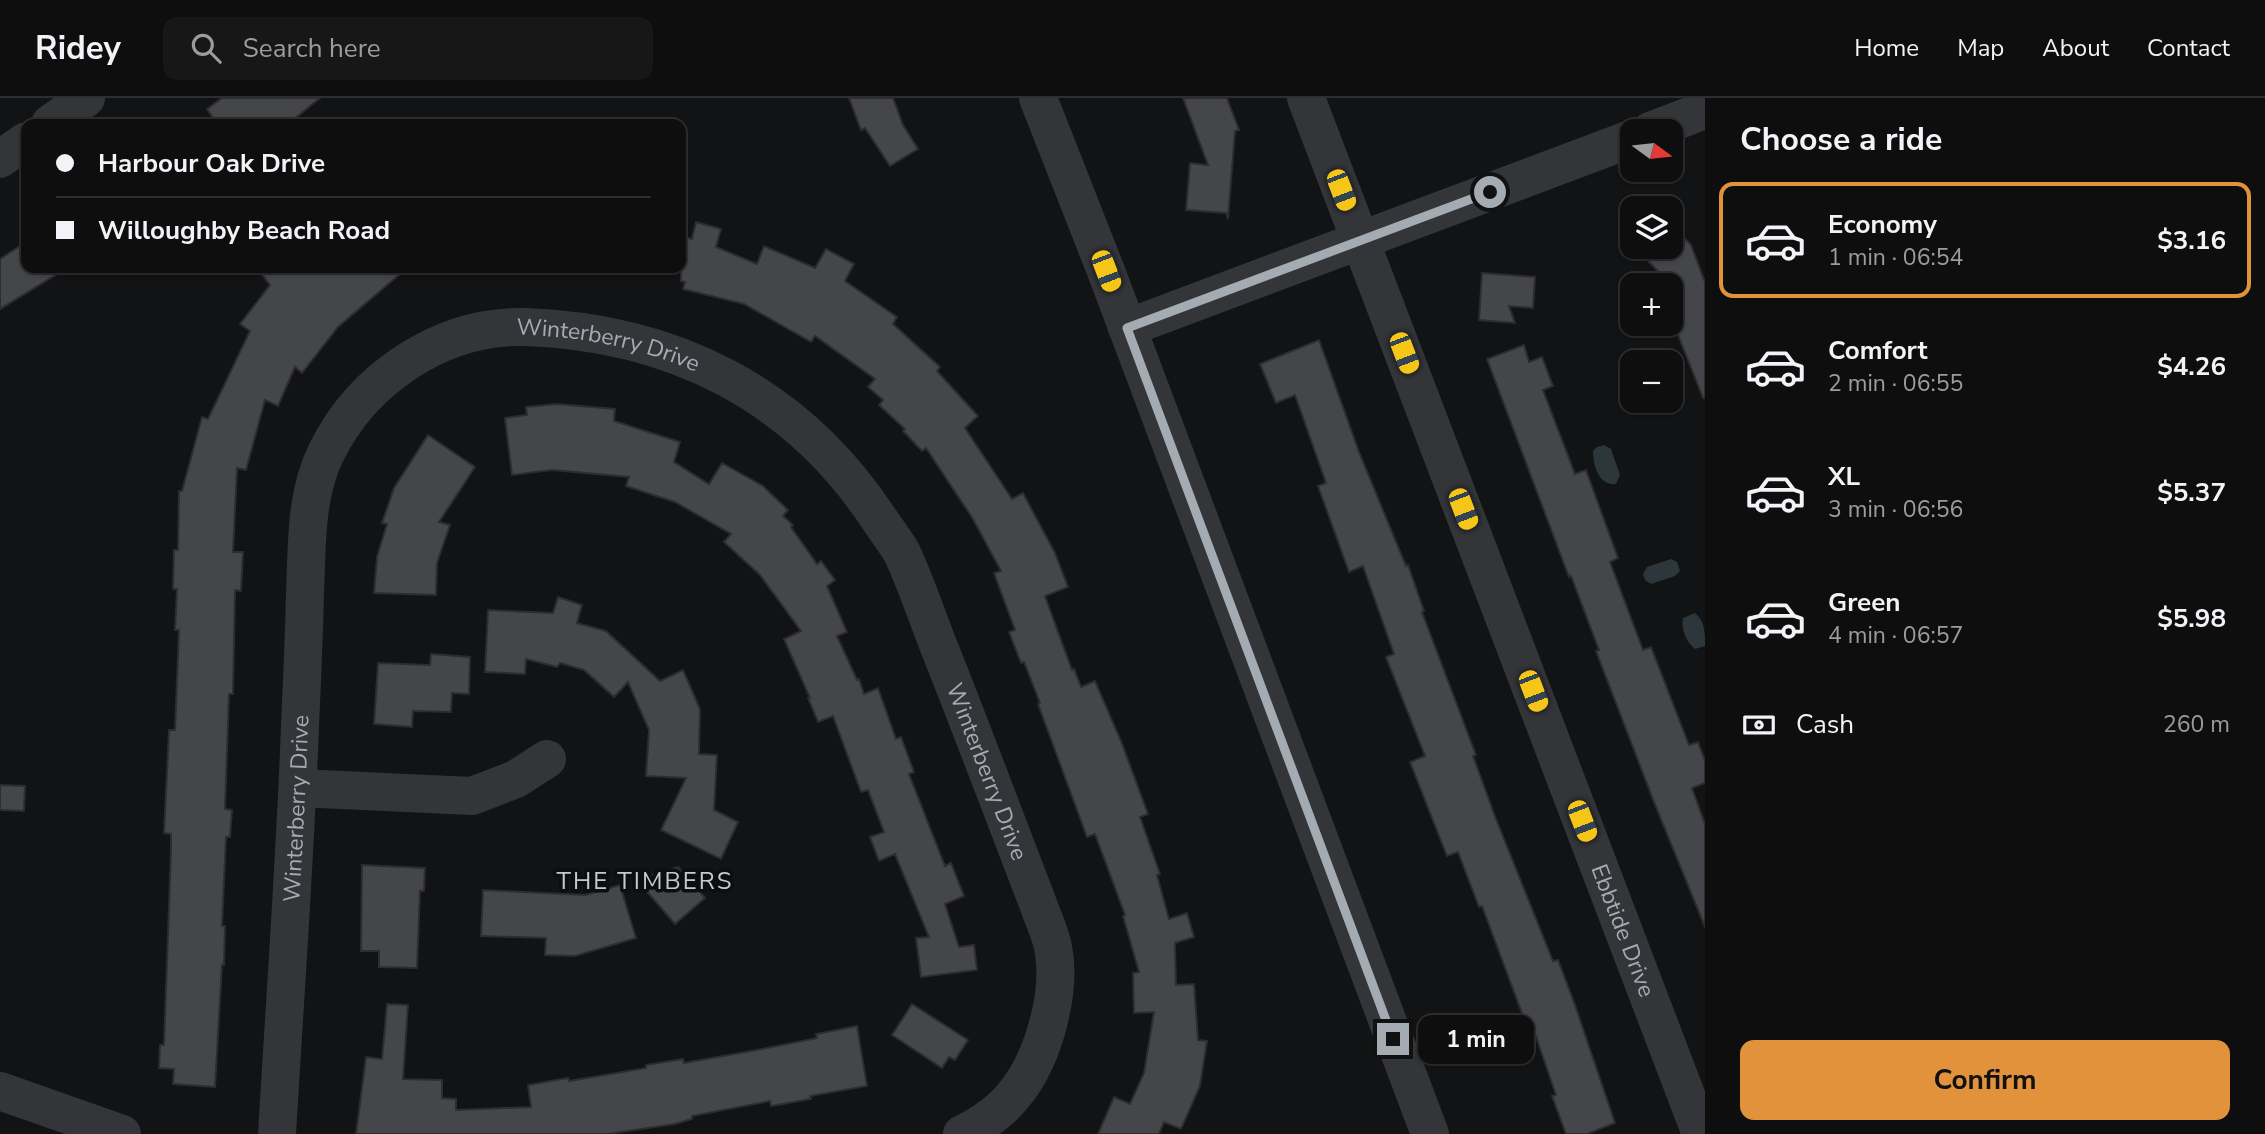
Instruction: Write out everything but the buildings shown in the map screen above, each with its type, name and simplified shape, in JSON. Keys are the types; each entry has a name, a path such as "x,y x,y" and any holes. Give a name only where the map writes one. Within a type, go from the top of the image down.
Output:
{"street":[{"path":"57,119 86,98"},
{"path":"1038,98 1430,1134"},
{"name":"Ebbtide Drive","path":"1306,98 1701,1134"},
{"path":"1681,119 1705,110"},
{"path":"1127,328 1620,143"},
{"path":"0,159 21,144"},
{"name":"Winterberry Drive","path":"277,1134 298,788 311,503 324,456 350,413 382,380 426,348 471,333 507,327 553,328 627,339 667,351 711,370 760,398 795,423 827,452 857,486 901,552 1013,837 1053,947 1055,983 1049,1021 1034,1063 1017,1092 980,1126 962,1134"},
{"path":"298,788 472,796 516,779 547,759"},
{"path":"0,1091 122,1134"}],"shaded area":[{"path":"1604,445 1611,449 1620,475 1616,484 1605,482 1594,463 1593,451"},
{"path":"1671,559 1677,562 1680,571 1675,576 1651,584 1645,580 1643,574 1647,567"},
{"path":"1695,613 1703,624 1705,646 1695,649 1687,639 1683,618"}],"district":[{"name":"THE TIMBERS","path":"645,881"}],"route":[{"path":"1393,1039 1127,328 1490,192"}]}
